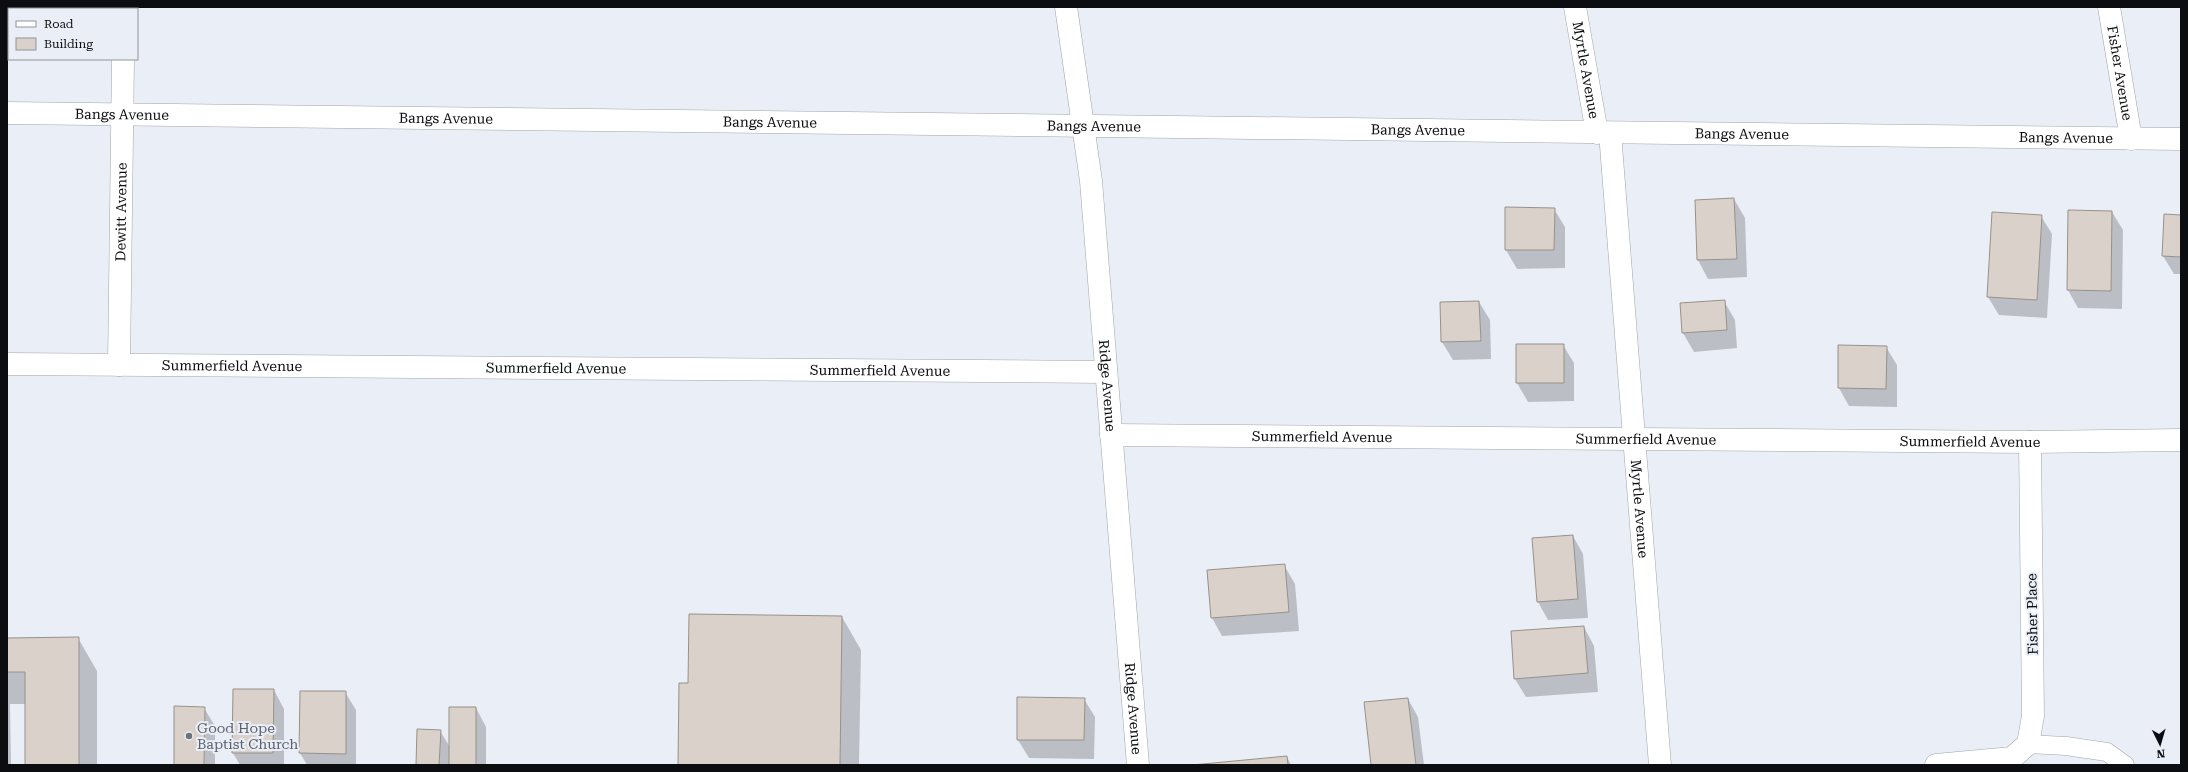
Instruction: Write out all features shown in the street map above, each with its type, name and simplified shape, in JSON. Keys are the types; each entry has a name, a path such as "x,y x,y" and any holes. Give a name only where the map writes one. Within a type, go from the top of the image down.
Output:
{"street":[{"name":"Ridge Avenue","path":"1066,7 1091,181 1105,372 1138,765"},
{"name":"Myrtle Avenue","path":"1575,7 1604,133 1636,439 1660,765"},
{"name":"Fisher Avenue","path":"2109,7 2131,139"},
{"name":"Dewitt Avenue","path":"119,365 122,60"},
{"name":"Bangs Avenue","path":"7,113 122,113 2181,140"},
{"name":"Summerfield Avenue","path":"7,364 1105,372"},
{"name":"Summerfield Avenue","path":"1111,435 2030,442 2181,440"},
{"name":"Fisher Place","path":"2028,744 2033,716 2030,442"},
{"path":"1936,765 2012,758 2028,744"}],"lane":[{"path":"2028,744 2066,746 2108,752 2124,765"}],"building":[{"path":"1734,198 1737,259 1697,260 1695,200"},
{"path":"1505,207 1555,208 1554,250 1505,250"},
{"path":"2068,210 2112,211 2111,291 2067,290"},
{"path":"1992,212 2042,215 2037,300 1987,297"},
{"path":"2164,214 2181,215 2181,257 2162,256"},
{"path":"1725,300 1727,330 1682,333 1680,303"},
{"path":"1479,301 1481,341 1441,342 1440,302"},
{"path":"1516,344 1564,344 1564,383 1516,383"},
{"path":"1838,345 1887,346 1886,389 1838,388"},
{"path":"1573,535 1578,599 1537,602 1532,538"},
{"path":"1285,564 1289,612 1211,618 1207,570"},
{"path":"689,614 842,616 840,765 678,765 679,683 688,683"},
{"path":"1584,626 1588,673 1514,679 1511,631"},
{"path":"79,637 79,765 25,765 25,672 7,672 7,638"},
{"path":"233,689 274,689 273,753 232,753"},
{"path":"300,691 346,691 346,754 299,753"},
{"path":"1017,697 1085,698 1084,740 1017,740"},
{"path":"1408,698 1416,765 1371,765 1364,702"},
{"name":"Good Hope Baptist Church","path":"174,706 205,707 204,765 174,765"},
{"path":"449,707 476,707 476,765 449,765"},
{"path":"417,729 441,730 439,765 416,765"},
{"path":"1287,756 1288,765 1192,765"}],"place":[{"name":"Good Hope Baptist Church","path":"189,736"}]}
